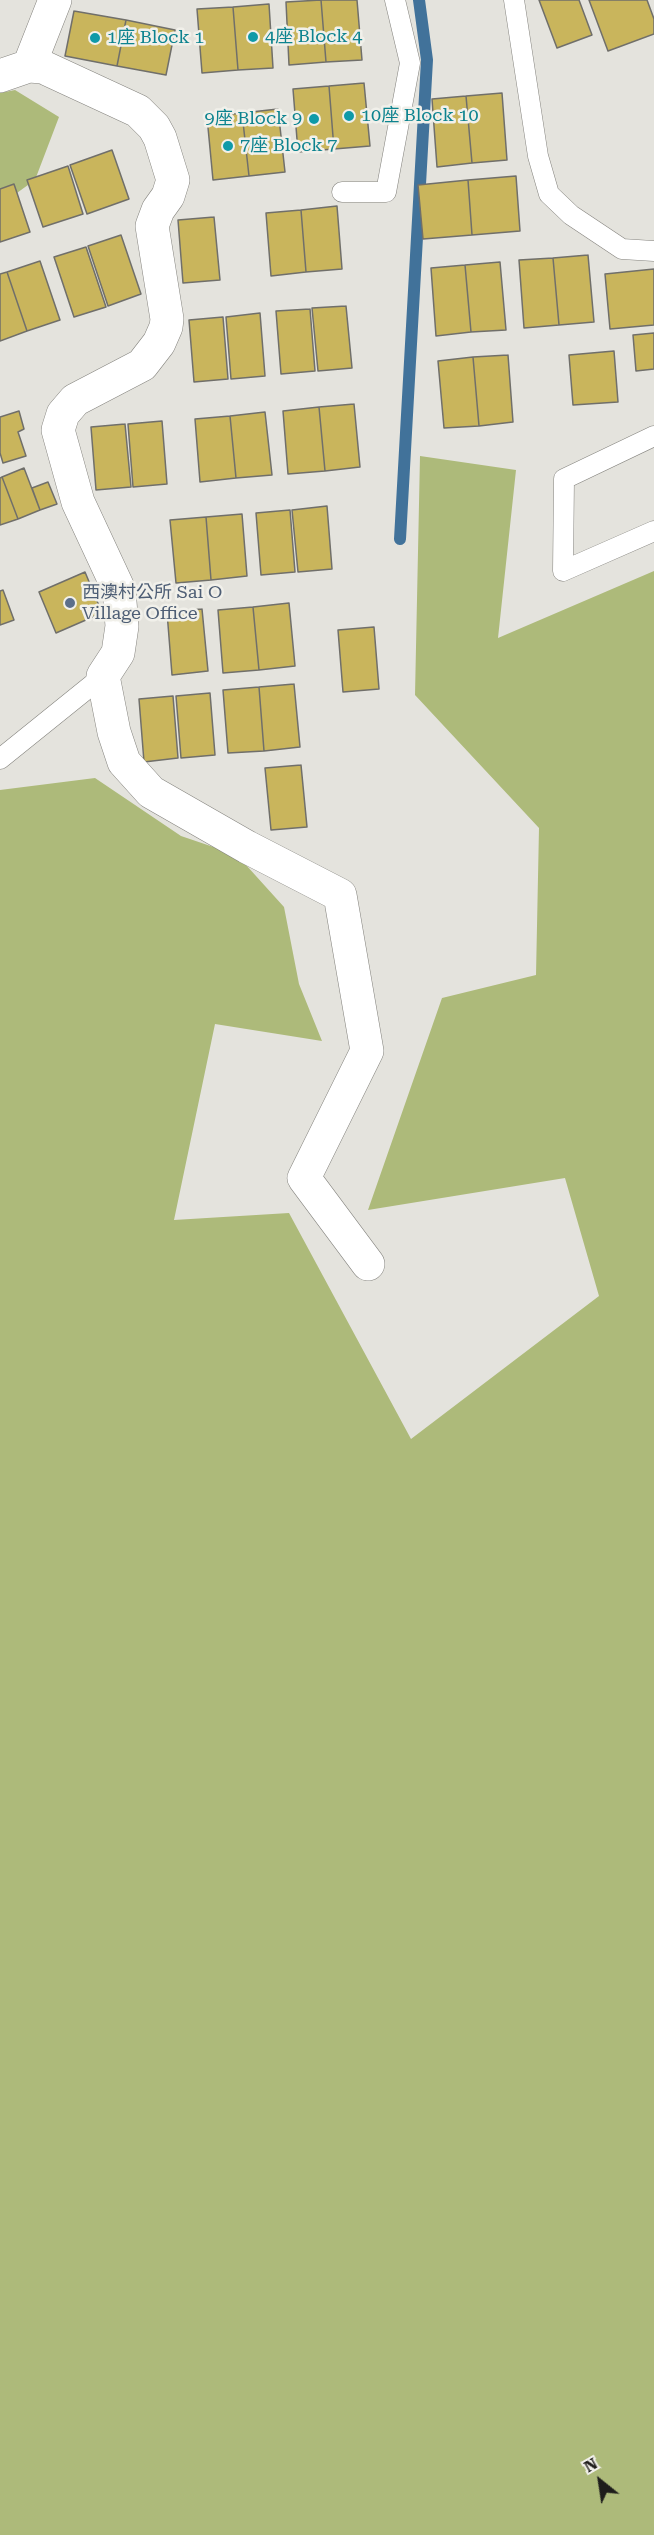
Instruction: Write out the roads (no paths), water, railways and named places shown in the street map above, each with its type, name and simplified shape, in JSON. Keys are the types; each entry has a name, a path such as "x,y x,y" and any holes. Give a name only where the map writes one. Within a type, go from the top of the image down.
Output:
{"street":[{"path":"15,71 55,0"},
{"path":"15,71 42,67 138,111 157,133 172,180 168,196 158,210 152,226 167,319 159,344 142,365 89,392 67,407 58,430 78,502 119,590 122,626 118,653 103,676 120,752 131,772 165,802 340,895 368,1051 304,1178 368,1264"}],"lane":[{"path":"342,192 386,192 410,63 395,0"},
{"path":"514,0 538,156 549,194 571,215 622,249 654,251"},
{"path":"654,436 564,479 563,571 654,531"},
{"path":"0,759 103,676"}],"waterway":[{"path":"400,539 427,60 419,0"}],"place":[{"name":"4座 Block 4","path":"253,37"},
{"name":"1座 Block 1","path":"95,38"},
{"name":"10座 Block 10","path":"349,116"},
{"name":"9座 Block 9","path":"314,119"},
{"name":"7座 Block 7","path":"228,146"},
{"name":"西澳村公所 Sai O Village Office","path":"70,603"}]}
